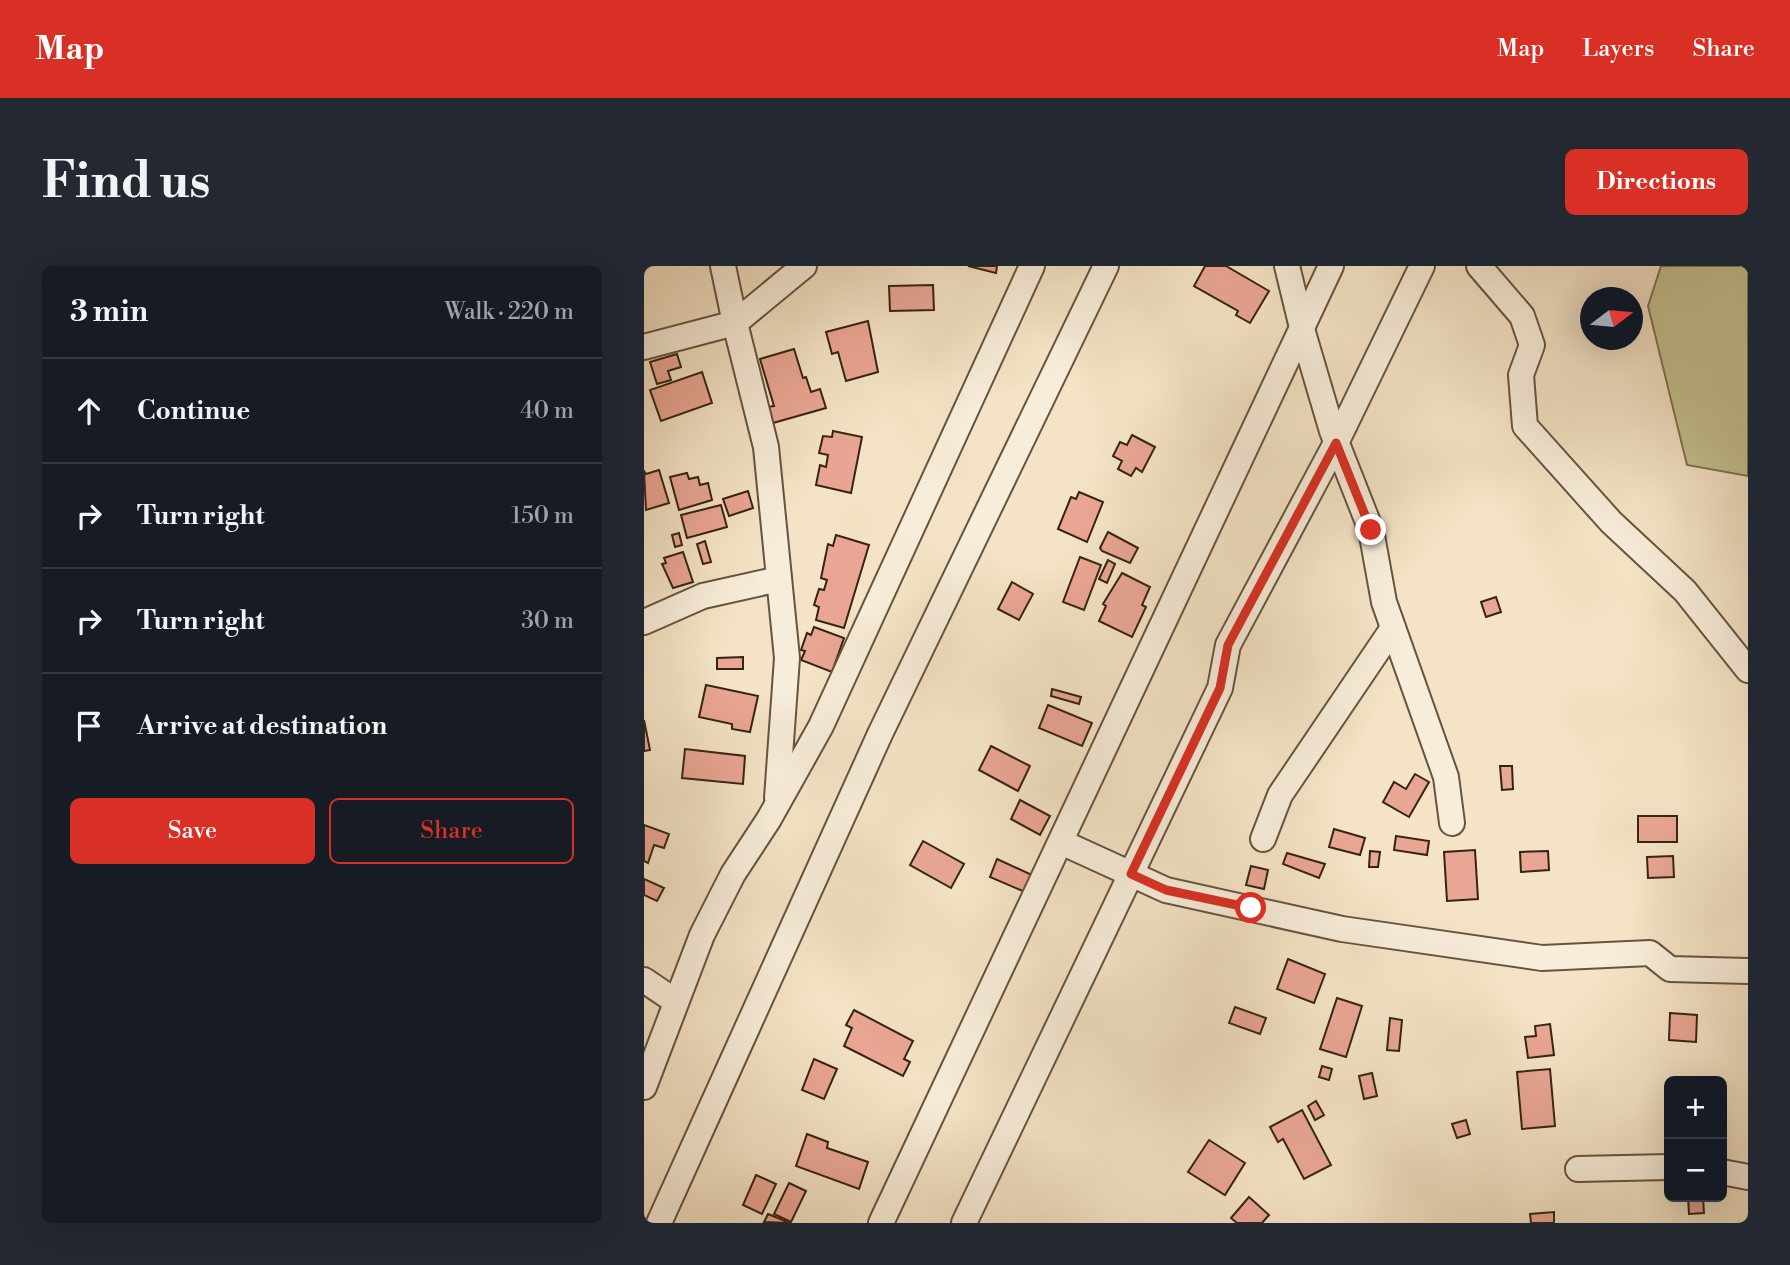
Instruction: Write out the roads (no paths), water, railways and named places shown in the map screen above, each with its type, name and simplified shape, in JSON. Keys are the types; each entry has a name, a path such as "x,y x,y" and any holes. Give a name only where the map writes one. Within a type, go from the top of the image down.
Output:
{"street":[{"path":"723,266 766,447 787,658 777,804"},
{"path":"644,347 735,323 804,266"},
{"path":"644,1087 702,934 733,874 821,726 1032,266"},
{"path":"659,1223 880,734 1106,266"},
{"path":"1287,266 1336,443 1371,530 1384,602 1446,777 1452,823"},
{"path":"881,1223 1331,266"},
{"path":"964,1223 1220,688 1228,645 1336,443 1423,266"},
{"path":"1479,266 1522,316 1532,345 1521,375 1525,426 1611,522 1685,590 1748,670"},
{"path":"644,622 703,596 779,579"},
{"path":"1263,839 1280,795 1393,628"},
{"path":"1061,842 1166,890 1342,929 1542,958 1650,953 1670,969 1748,971"},
{"path":"644,980 675,1001"},
{"path":"1578,1169 1664,1167"},
{"path":"1727,1173 1748,1177"}]}
